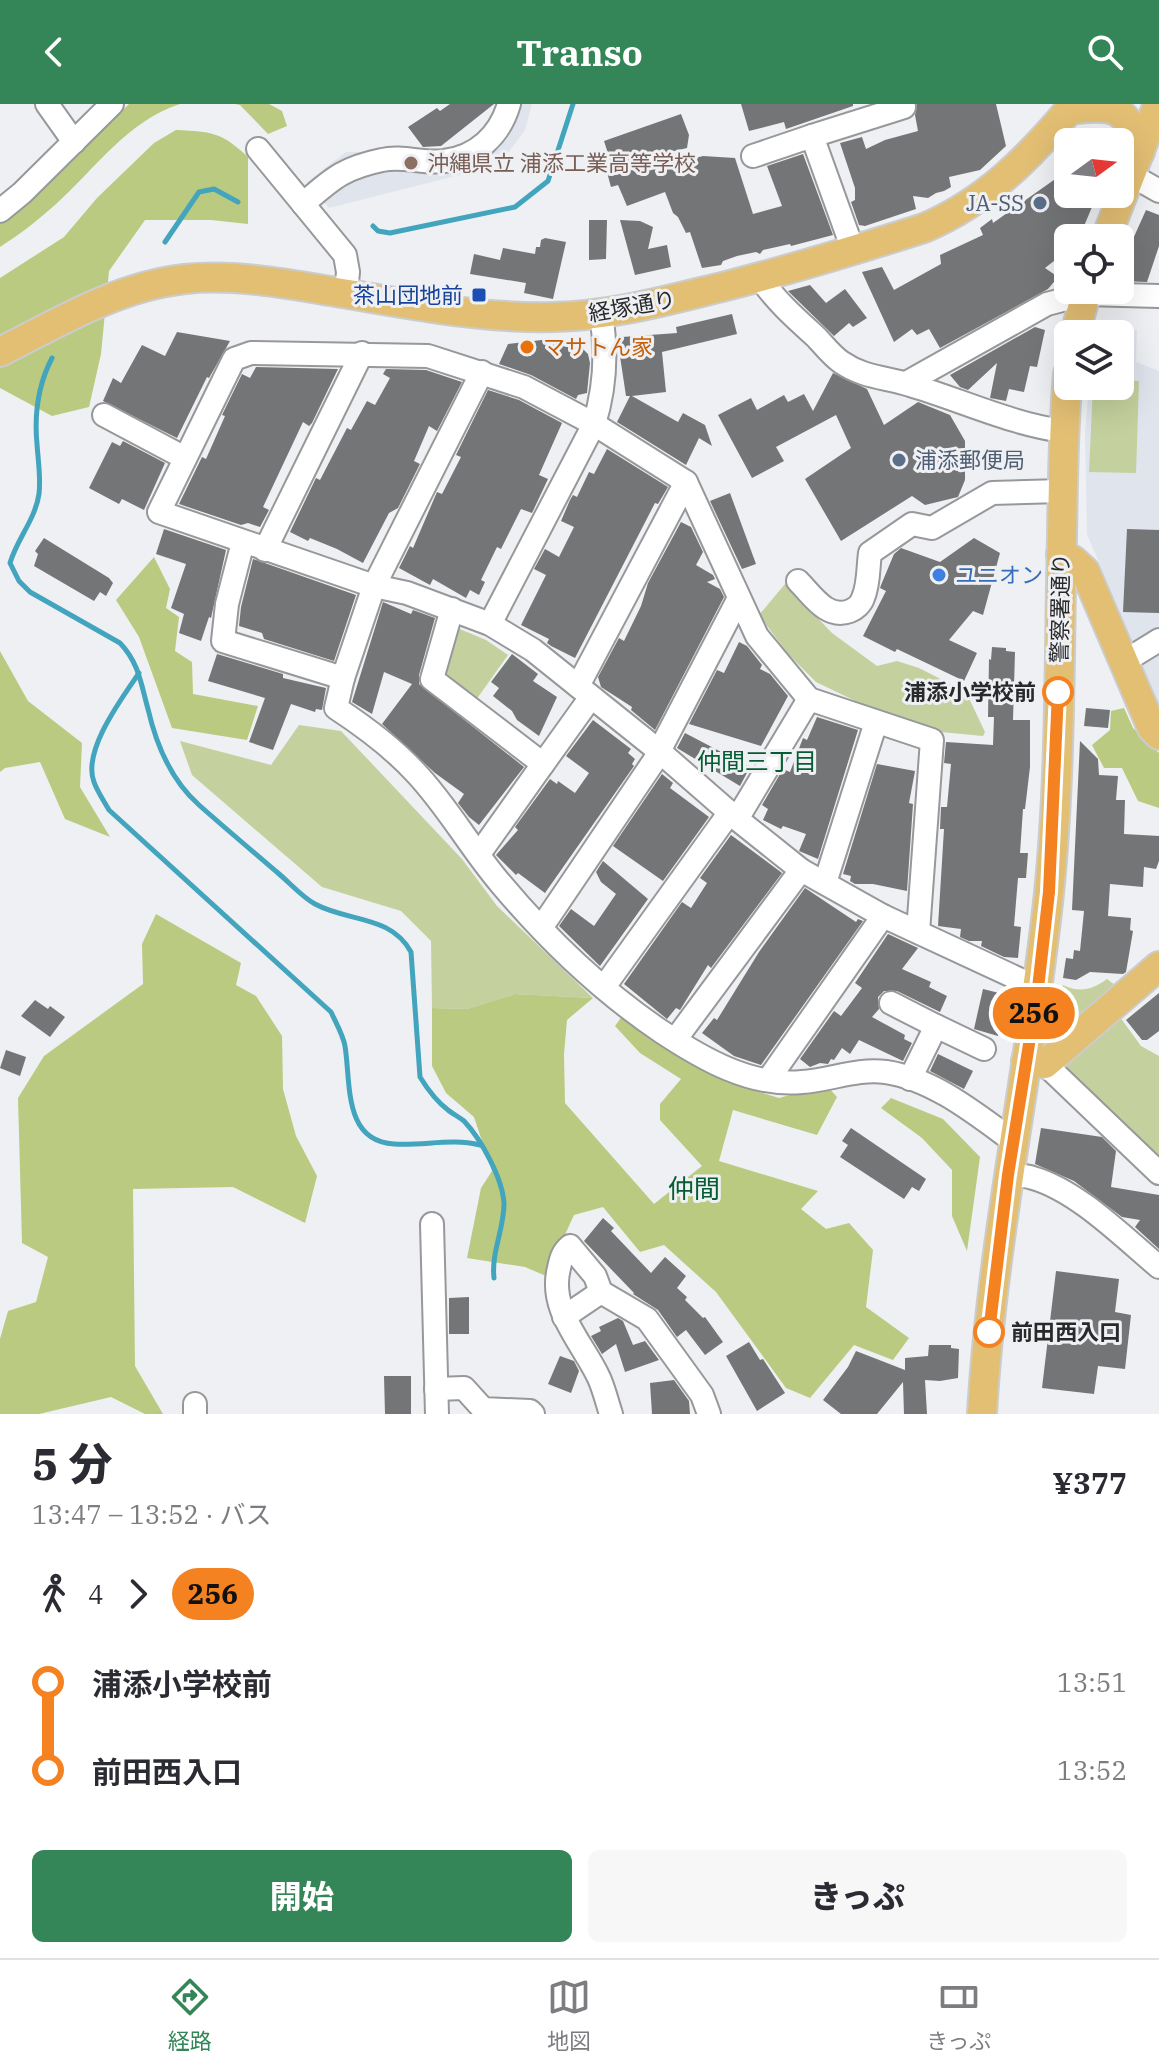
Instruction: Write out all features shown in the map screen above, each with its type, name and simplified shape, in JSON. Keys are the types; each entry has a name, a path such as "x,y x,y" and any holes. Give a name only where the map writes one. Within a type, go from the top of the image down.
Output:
{"main road":[{"path":"1112,224 1158,104"},
{"path":"1072,107 1115,107 1129,121 1136,163"},
{"name":"経塚通り","path":"0,352 72,315 138,289 183,279 235,278 419,306 517,317 601,314 650,305 760,278 924,228 950,217 974,202 1026,159 1072,107"},
{"name":"警察署通り","path":"982,1414 1013,1141 1036,1063 1038,988 1053,841 1066,400"},
{"path":"1061,554 1085,571 1152,728 1159,735"},
{"path":"1036,1063 1159,966"}],"street":[{"path":"47,104 74,142"},
{"path":"0,211 112,104"},
{"path":"303,204 338,173 385,159 443,161 468,155 490,140 505,120 509,104"},
{"path":"753,156 904,107 903,104"},
{"path":"812,136 853,250"},
{"path":"258,149 345,255 348,272 346,293"},
{"path":"1136,163 1159,191"},
{"path":"760,278 769,292 841,362 884,381 906,383 1017,420 1063,431"},
{"path":"1134,295 1159,296"},
{"path":"906,383 1054,302"},
{"path":"490,624 594,424 604,378 601,314"},
{"path":"918,932 932,740 809,699 757,636 686,482 594,424 524,387 428,356 251,353 234,359 159,512 374,586 407,593 490,624 533,650 801,870 883,916 1038,988"},
{"path":"343,678 223,641 227,604 254,546 362,353"},
{"path":"482,372 374,586 336,708 367,728 417,773 499,882 578,966 675,1040 725,1069 768,1080 801,1083 858,1071 886,1072 925,1083 1013,1141"},
{"path":"104,415 185,458"},
{"path":"479,854 543,764 584,692 686,482"},
{"path":"798,581 826,610 845,613 855,609 863,599 870,553 912,524 932,528 992,493 1062,491"},
{"path":"541,928 659,751 739,598"},
{"path":"452,609 432,679 543,764"},
{"path":"1125,661 1159,640"},
{"path":"604,987 734,816 809,699"},
{"path":"825,883 876,722"},
{"path":"675,1040 801,870"},
{"path":"768,1080 883,916"},
{"path":"891,1003 984,1049"},
{"path":"910,1079 936,1026"},
{"path":"1036,1063 1159,1173"},
{"path":"1008,1175 1032,1178 1067,1194 1159,1267"},
{"path":"432,1224 437,1414"},
{"path":"611,1414 599,1379 564,1317 557,1297 557,1275 563,1252 570,1246 595,1276 601,1292 647,1319 702,1395 709,1414"},
{"path":"564,1317 601,1292"},
{"path":"436,1389 464,1388 483,1409 530,1411 533,1414"}],"shaded area":[{"name":"沖縄県立 浦添工業高等学校","path":"495,104 532,104 525,130 507,154 475,171 329,208 307,182 346,152 447,151 478,137"},
{"path":"1134,330 1137,330 1136,362 1159,371 1159,705 1150,691 1141,662 1087,534 1085,433 1088,400 1134,400"}],"green space":[{"path":"129,104 180,104 161,112 128,134 55,205 0,247 0,224 31,201"},
{"path":"235,104 269,104 282,111 287,126 268,134 240,105"},
{"path":"176,130 216,135 248,157 248,224 211,220 145,220 109,271 101,354 89,407 52,416 0,388 0,278 64,237 97,198 154,143"},
{"path":"1134,381 1139,381 1136,473 1089,472 1092,400 1134,400"},
{"path":"154,557 170,589 166,608 179,617 175,651 192,662 193,694 258,706 247,740 172,728 139,637 116,600"},
{"path":"785,584 832,633 877,666 897,661 919,668 966,692 985,732 983,736 941,732 874,710 816,682 788,654 759,615"},
{"path":"455,627 486,640 508,655 476,700 443,676"},
{"path":"0,651 28,701 82,743 80,787 110,837 65,819 40,762 5,768 0,772"},
{"path":"1124,708 1133,728 1159,753 1159,808 1138,801 1122,768 1104,768 1092,745 1110,730 1111,711"},
{"path":"299,725 341,731 462,859 497,906 593,998 515,994 467,1009 432,1008 431,941 401,911 322,887 192,775 180,741 271,765"},
{"path":"156,914 241,963 236,985 256,996 282,1036 283,1089 296,1136 317,1176 305,1223 233,1187 133,1189 135,1366 163,1414 145,1414 111,1397 39,1414 0,1414 0,1339 8,1311 36,1302 48,1257 22,1243 18,1098 44,1056 143,984 142,944"},
{"path":"1107,979 1123,991 1109,1002 1141,1046 1159,1056 1159,1163 1061,1068 1053,1048 1063,985 1086,989"},
{"path":"515,994 593,998 567,1020 565,1103 654,1204 702,1166 660,1120 660,1104 681,1079 640,1053 615,1026 623,1015 726,1082 779,1098 826,1085 837,1097 817,1135 733,1110 719,1161 818,1191 801,1209 826,1229 849,1223 873,1250 866,1307 909,1338 893,1360 854,1345 810,1398 786,1388 716,1292 664,1245 640,1252 603,1207 574,1215 546,1276 525,1267 467,1258 481,1188 492,1171 474,1117 446,1093 432,1066 432,1008 467,1009"},
{"path":"891,1098 943,1119 980,1157 967,1251 952,1216 952,1170 922,1138 881,1108"}],"building":[{"path":"450,104 494,104 441,146 423,147 408,127 437,108 440,111"},
{"path":"741,104 853,106 786,129 784,122 749,131"},
{"path":"917,104 996,104 1006,146 980,170 949,177 951,187 944,191 928,198 913,196 916,209 865,226 859,225 851,202 855,200 855,188 840,143 862,137 866,149 918,131 915,115"},
{"path":"681,114 689,135 687,148 666,153 685,155 684,161 703,156 735,158 753,214 782,206 767,166 803,154 833,235 763,250 760,254 737,256 723,261 721,265 702,268 690,232 686,233 673,213 665,192 627,206 618,185 611,187 605,165 611,163 604,141"},
{"path":"1054,180 1054,208 1092,208 1085,224 1054,224 1054,261 1045,268 1054,274 1054,282 1048,289 940,348 929,329 917,335 912,329 894,342 862,272 882,267 894,290 941,264 940,255 983,235 980,228 992,219 993,223"},
{"path":"1146,210 1159,215 1159,246 1147,282 1134,282 1134,237"},
{"path":"589,220 607,220 606,259 589,260"},
{"path":"620,220 640,221 653,227 648,249 667,245 671,267 635,275"},
{"path":"541,240 566,242 553,299 524,293 526,283 470,274 474,254 500,260 503,248 535,254 536,247 540,247"},
{"path":"810,285 826,303 845,289 867,318 853,327 849,323 834,336 788,291"},
{"path":"732,314 737,334 662,352 666,392 632,396 678,422 683,413 705,425 712,446 699,438 686,465 617,422 630,396 626,396 618,343 622,337 677,333 676,327"},
{"path":"1035,327 1045,330 1037,367 1030,366 1024,392 1009,389 1006,401 990,398 997,363 968,390 960,387 950,375"},
{"path":"177,332 230,341 207,377 177,438 103,401 113,378 121,383 142,345 165,356"},
{"path":"550,339 577,343 588,354 587,393 578,395 576,399 531,375 499,364 508,344"},
{"path":"256,367 338,369 312,423 309,426 303,422 263,507 269,510 260,527 248,523 241,525 179,504 202,457 206,459 225,416 222,415 242,374 250,378"},
{"path":"386,369 426,370 462,382 437,431 429,426 414,461 420,464 398,508 389,513 363,563 337,549 290,532 316,478 320,480 347,428 351,430 367,401 375,405 390,378 383,374"},
{"name":"浦添郵便局","path":"833,373 867,389 884,425 918,402 950,415 965,441 965,480 958,497 925,505 912,496 841,541 805,479 851,448 836,415 776,447 784,461 752,478 718,415 751,398 757,410 784,395 788,402 804,394 813,411"},
{"path":"488,390 519,400 562,423 539,475 548,479 532,513 521,509 501,549 497,547 481,580 485,582 479,595 470,590 466,598 433,579 430,585 399,568 410,546 413,548 437,492 442,494 461,457 456,455"},
{"path":"123,441 165,463 144,510 122,499 119,504 89,488 112,442 120,446"},
{"path":"607,449 668,487 658,504 655,503 575,658 551,646 547,643 549,639 521,625 546,575 534,569 545,549 559,557 574,527 561,521 570,500 573,495 577,497 589,472 594,474"},
{"path":"730,493 756,564 742,569 710,501"},
{"path":"681,522 691,527 703,552 696,565 713,575 715,579 707,582 720,589 724,597 655,730 631,710 632,707 601,687 598,677 619,638 624,641 648,583"},
{"path":"164,529 226,550 211,618 201,641 179,633 184,614 171,608 186,564 156,554"},
{"path":"1127,529 1159,530 1159,613 1123,612"},
{"path":"44,538 109,578 113,583 106,596 100,592 94,601 34,566 38,554 35,551"},
{"path":"974,538 1000,553 983,615 973,611 949,640 977,653 964,681 863,636 886,591 880,588 894,554 901,548 940,562"},
{"path":"253,559 356,595 334,661 264,639 262,633 239,626"},
{"path":"383,602 411,614 413,610 435,618 419,684 524,767 479,825 458,803 464,794 435,773 382,724 412,684 384,672 372,714 352,702"},
{"path":"739,642 747,646 762,665 760,669 770,674 788,696 761,746 689,724 717,670 724,673"},
{"path":"992,647 1015,652 1013,720 1030,720 1030,767 1020,853 1028,853 1026,878 1018,878 1014,926 1021,927 1018,958 1004,957 981,946 982,941 960,937 961,929 938,926 944,829 940,829 941,807 947,807 951,764 944,763 946,742 993,745 994,717 988,717"},
{"path":"217,654 283,674 283,678 326,688 322,710 316,709 315,712 291,704 273,750 249,742 265,698 208,681"},
{"path":"512,654 538,674 533,681 557,697 539,736 493,696 499,688 491,682"},
{"path":"1086,708 1110,710 1108,728 1084,726"},
{"path":"817,717 858,730 818,859 799,851 806,834 783,826 781,829 763,820 768,809 762,805 783,769 790,772 803,738 807,740"},
{"path":"593,720 631,749 628,753 635,759 634,766 545,893 518,873 516,875 496,855 518,830 515,827 550,779 575,793 589,773 566,756"},
{"path":"685,733 750,767 740,786 677,748"},
{"path":"1080,741 1098,759 1099,775 1118,776 1116,800 1125,800 1124,834 1159,836 1159,861 1156,869 1144,867 1143,887 1110,884 1108,916 1131,918 1130,930 1133,931 1126,972 1090,972 1076,980 1063,978 1066,958 1073,959 1074,950 1080,951 1084,911 1072,910"},
{"path":"877,764 915,771 909,803 913,804 907,891 873,884 855,884 850,881 851,876 843,874"},
{"path":"662,774 673,783 670,788 709,817 663,881 613,846"},
{"path":"731,835 782,873 711,968 708,965 680,1010 676,1008 667,1019 624,984 682,902 691,908 707,883 700,878"},
{"path":"603,861 648,899 600,966 559,926 571,909 594,926 616,894 601,882 596,872"},
{"path":"805,888 856,922 858,919 863,921 761,1065 734,1056 702,1033 714,1018 717,1020 759,952"},
{"path":"888,934 918,948 902,969 931,982 929,987 947,996 940,1012 897,991 884,991 878,997 879,1009 872,1017 905,1035 904,1039 912,1043 903,1061 859,1040 850,1054 842,1048 828,1064 810,1067 800,1059 834,1011 841,1016 862,988 855,983"},
{"path":"983,989 1007,995 998,1036 974,1029"},
{"path":"1159,993 1159,1031 1142,1040 1126,1020"},
{"path":"35,1000 65,1017 50,1037 21,1016"},
{"path":"6,1050 26,1057 20,1076 0,1068"},
{"path":"938,1054 973,1071 964,1089 930,1071"},
{"path":"851,1128 926,1179 919,1191 912,1187 904,1199 840,1157 848,1145 842,1141"},
{"path":"1041,1128 1102,1137 1116,1151 1111,1187 1159,1195 1159,1249 1135,1227 1140,1220 1122,1217 1074,1181 1035,1164"},
{"path":"603,1218 614,1228 611,1231 651,1273 665,1257 686,1276 677,1288 687,1297 685,1300 705,1317 723,1342 705,1355 686,1330 677,1337 658,1310 633,1294 584,1241"},
{"path":"1056,1271 1119,1279 1115,1312 1131,1315 1125,1369 1098,1366 1094,1394 1042,1388"},
{"path":"469,1297 469,1334 449,1334 449,1298"},
{"path":"618,1318 623,1321 633,1345 645,1341 659,1360 625,1372 616,1344 602,1354 591,1336 601,1331 599,1327"},
{"path":"749,1342 785,1393 757,1411 726,1356"},
{"path":"929,1345 951,1345 951,1348 959,1349 958,1378 925,1380 927,1414 904,1414 903,1382 877,1414 841,1414 823,1400 856,1351 905,1370 905,1358 928,1356"},
{"path":"560,1356 574,1361 579,1371 571,1393 548,1384"},
{"path":"384,1376 411,1376 411,1414 385,1414"},
{"path":"674,1380 689,1401 690,1414 652,1414 650,1383"}],"waterway":[{"path":"373,226 378,231 390,233 515,207 548,181 573,104"},
{"path":"165,242 199,192 214,189 238,202"},
{"path":"52,358 43,378 37,410 39,494 10,563 19,581 30,592 120,643 138,674 166,761 181,785 199,805 310,901 328,910 381,925 392,931 411,952 420,1077 436,1099 464,1121 477,1138 490,1160 503,1194 494,1278"},
{"path":"139,673 106,725 94,755 94,782 109,810 331,1012 345,1046 353,1108 366,1133 377,1140 394,1144 459,1142 480,1145"}],"bus line":[{"name":"256","path":"989,1332 1049,892 1058,692"}],"place":[{"name":"沖縄県立 浦添工業高等学校","path":"411,163"},
{"name":"JA-SS","path":"1040,203"},
{"name":"茶山団地前","path":"479,295"},
{"name":"マサトん家","path":"527,347"},
{"name":"浦添郵便局","path":"899,460"},
{"name":"ユニオン","path":"939,575"},
{"name":"浦添小学校前","path":"1058,692"},
{"name":"前田西入口","path":"989,1332"}],"district":[{"name":"仲間三丁目","path":"757,762"},
{"name":"仲間","path":"694,1189"}]}
